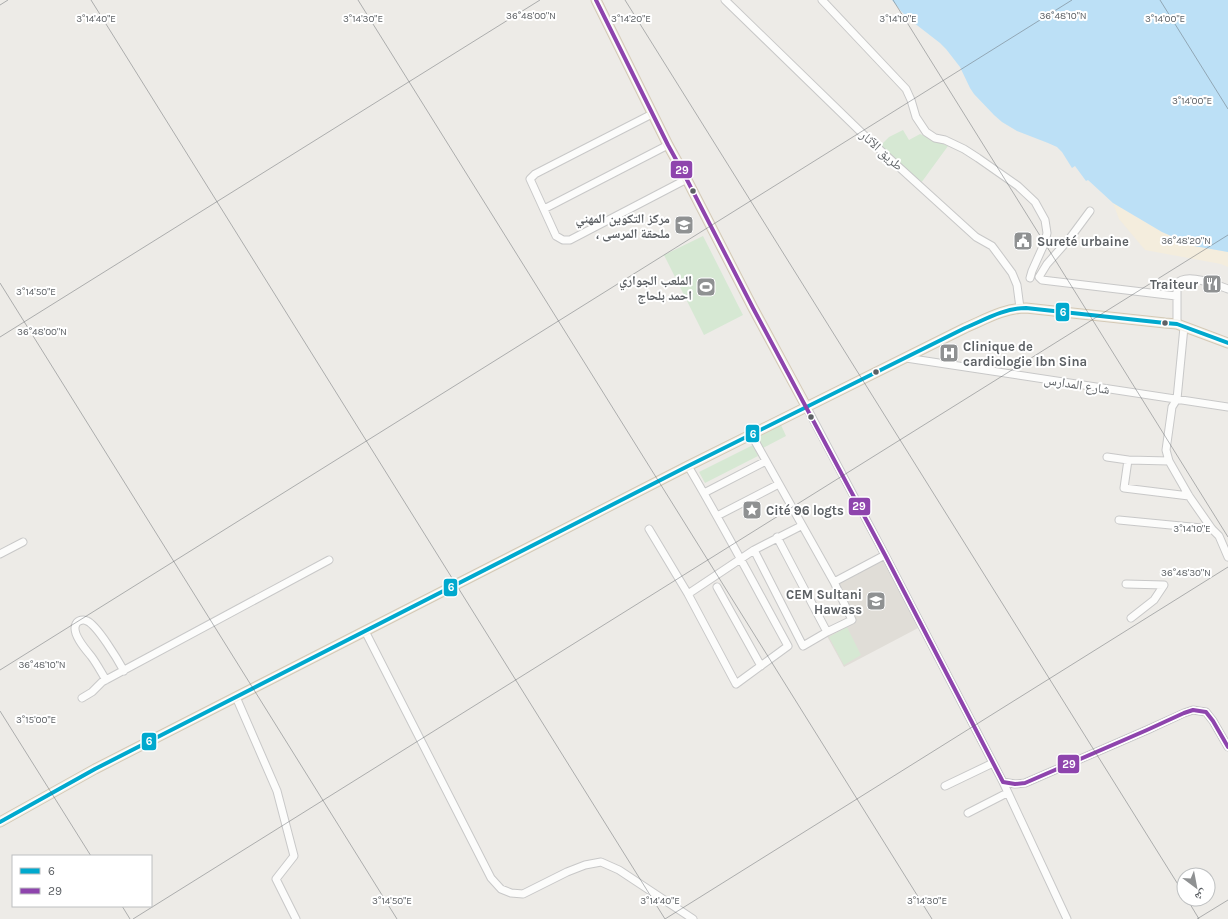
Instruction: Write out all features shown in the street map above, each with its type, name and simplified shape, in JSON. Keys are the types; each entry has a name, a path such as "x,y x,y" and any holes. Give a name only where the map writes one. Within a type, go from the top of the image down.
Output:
{"main road":[{"path":"596,0 668,145 806,406"},
{"path":"0,822 95,769 688,466 806,406 965,328 1001,312 1020,308 1052,310 1181,326 1228,343"}],"street":[{"name":"طريق الآثار","path":"725,0 867,138 976,237 992,246 1012,273 1017,285 1020,308"},
{"path":"822,0 906,89 916,117 926,132 934,138 945,140 978,158 1018,186 1035,202 1045,220 1048,233 1031,274 1017,285"},
{"path":"652,114 534,174 530,178 530,181 556,236 563,240 570,240 687,179"},
{"path":"544,209 668,145"},
{"path":"1039,277 1047,264 1070,238 1090,211"},
{"path":"1031,274 1042,280 1176,296"},
{"path":"1228,289 1204,281 1189,279 1182,279 1177,284 1176,296 1181,326 1177,399 1172,407 1166,450 1169,461 1189,496 1212,529 1219,536 1228,557"},
{"name":"شارع المدارس","path":"906,358 1228,407"},
{"path":"806,406 885,554 1003,782 1067,919"},
{"path":"751,434 801,526 834,582 852,620 803,646 754,550"},
{"path":"1106,457 1128,460 1169,461"},
{"path":"1128,460 1124,488 1189,496"},
{"path":"704,493 766,461"},
{"path":"649,528 688,594 736,684 788,646 688,466"},
{"path":"717,516 779,484"},
{"path":"1119,520 1212,529"},
{"path":"688,594 754,550 801,526"},
{"path":"777,537 827,632"},
{"path":"0,554 23,542"},
{"path":"834,582 885,554"},
{"path":"82,698 92,692 102,682 329,560"},
{"path":"1126,584 1164,585 1154,600 1130,618"},
{"path":"717,587 761,666"},
{"path":"106,680 91,656 83,647 77,635 75,627 76,623 82,620 87,621 93,626 116,656 124,671"},
{"path":"365,631 491,878 501,889 511,893 524,894 567,872 586,865 601,862 619,870 694,919"},
{"path":"236,697 277,791 294,856 276,879 296,919"},
{"path":"1003,782 1015,784 1025,783 1193,710 1206,712 1228,747"},
{"path":"945,786 993,763"},
{"path":"968,813 1008,793"}],"shaded area":[{"name":"CEM Sultani Hawass","path":"883,558 920,627 844,667 827,636 855,621 836,581"}],"green space":[{"path":"903,130 909,140 920,134 948,146 921,183 880,146 889,137"},
{"path":"703,236 743,315 704,335 664,255"},
{"path":"781,425 786,436 763,448 758,437"},
{"path":"753,445 758,456 705,483 699,472"},
{"path":"847,627 861,655 844,665 829,637"}],"sand":[{"path":"1113,203 1162,232 1194,246 1228,252 1228,267 1221,264 1145,250 1119,219"}],"water":[{"path":"892,0 1228,0 1228,252 1194,246 1162,232 1113,203 1088,180 1086,181 1075,166 1072,168 1057,147 1017,131 1002,122 974,94 960,67 946,49 909,19"}],"transit line":[{"name":"29","path":"596,0 668,145 885,555 1003,782 1015,784 1025,783 1193,710 1206,712 1228,747"},
{"name":"6","path":"0,822 95,769 688,466 994,315 1010,310 1026,308 1177,324 1228,343"}],"place":[{"name":"مركز التكوين المهني ، ملحقة المرسى","path":"684,225"},
{"name":"Sureté urbaine","path":"1023,241"},
{"name":"Traiteur","path":"1212,284"},
{"name":"الملعب الجواري احمد بلحاج","path":"706,287"},
{"name":"Clinique de cardiologie Ibn Sina","path":"949,353"},
{"name":"Cité 96 logts","path":"752,510"},
{"name":"CEM Sultani Hawass","path":"876,601"}]}
